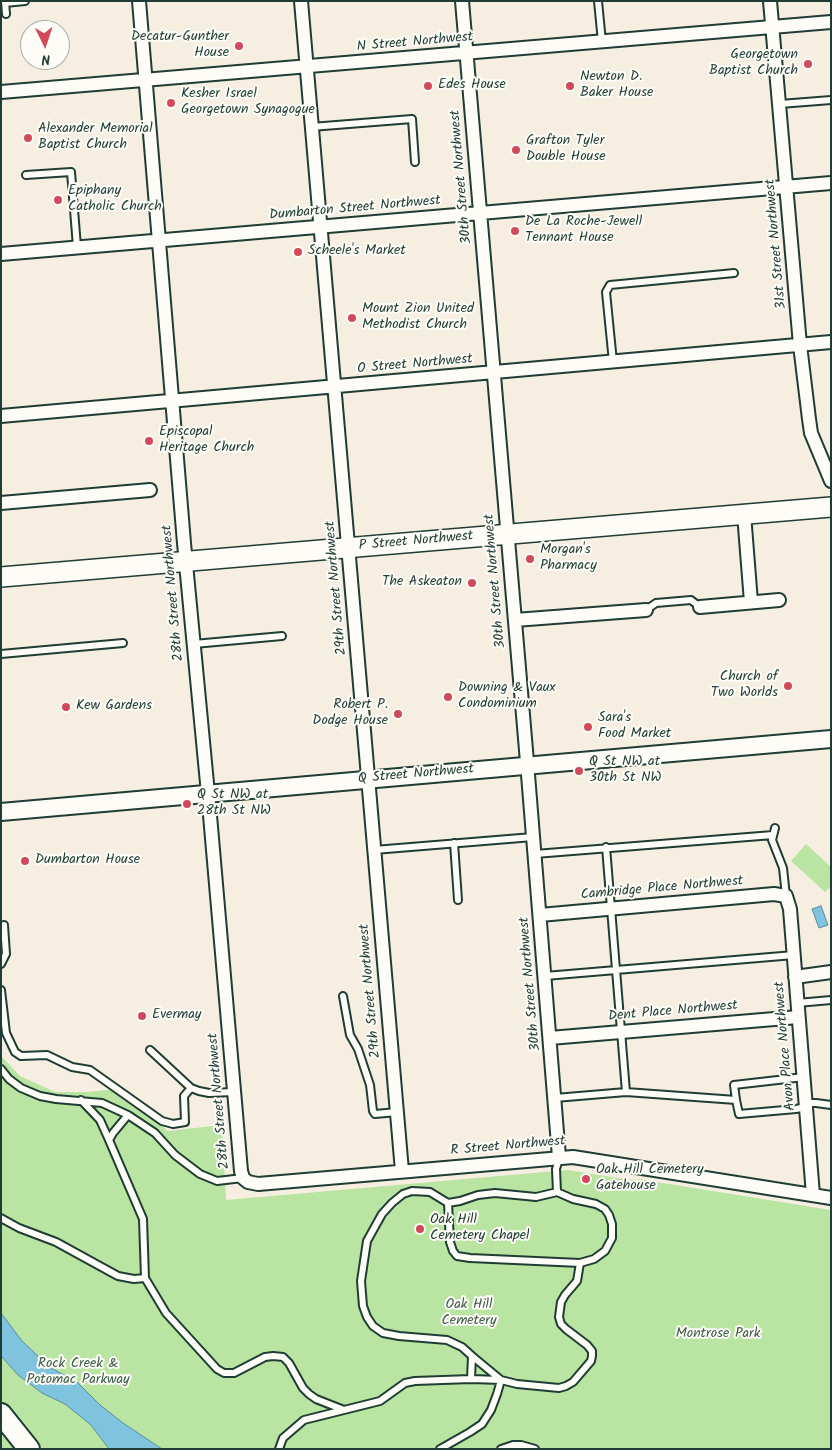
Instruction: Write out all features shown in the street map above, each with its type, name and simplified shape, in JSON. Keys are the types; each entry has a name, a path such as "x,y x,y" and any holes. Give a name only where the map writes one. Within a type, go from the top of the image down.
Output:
{"main road":[{"name":"P Street Northwest","path":"1,577 831,507"},
{"path":"1,1414 29,1449"}],"street":[{"name":"28th Street Northwest","path":"139,1 186,561 241,1171 244,1179"},
{"name":"29th Street Northwest","path":"301,1 402,1171"},
{"name":"30th Street Northwest","path":"462,1 528,766 559,1157"},
{"name":"31st Street Northwest","path":"770,1 800,345 810,426 831,481"},
{"name":"N Street Northwest","path":"1,92 831,22"},
{"name":"Dumbarton Street Northwest","path":"1,254 831,183"},
{"name":"O Street Northwest","path":"1,416 831,342"},
{"path":"1,502 150,490"},
{"path":"744,514 751,602"},
{"path":"700,607 779,600"},
{"path":"515,620 646,610"},
{"name":"Q Street Northwest","path":"1,812 831,739"},
{"name":"Cambridge Place Northwest","path":"540,915 774,894 786,896"},
{"name":"Avon Place Northwest","path":"786,896 790,909 813,1195"},
{"path":"795,977 831,972"},
{"name":"Dent Place Northwest","path":"550,1038 798,1017"},
{"name":"R Street Northwest","path":"244,1179 258,1184 559,1157 579,1157 831,1198"}],"lane":[{"path":"6,14 5,2 25,1"},
{"path":"598,1 602,42"},
{"path":"780,104 831,100"},
{"path":"311,127 412,119 415,162"},
{"path":"26,175 71,172 77,248"},
{"path":"613,362 606,292 610,285 734,273"},
{"path":"646,610 656,603 691,600 700,607"},
{"path":"194,644 282,636"},
{"path":"1,654 123,643"},
{"path":"535,854 774,831 772,840 783,868 786,896"},
{"path":"374,850 533,837"},
{"path":"454,844 458,900"},
{"path":"606,848 626,1092"},
{"path":"1,964 6,954 4,925"},
{"path":"545,976 794,955"},
{"path":"1,990 6,1033 15,1052 21,1056 47,1055 72,1067 90,1070 162,1121 174,1124 185,1122 184,1096 191,1088"},
{"path":"343,996 350,1035 358,1049 370,1085 373,1111 375,1114 396,1112"},
{"path":"797,1003 831,1000"},
{"path":"150,1050 191,1088 209,1094 234,1092"},
{"path":"1,1069 21,1088 40,1096 56,1100 81,1100 102,1103 128,1114 154,1133 175,1155 200,1174 217,1181 244,1179"},
{"path":"804,1077 734,1085 739,1114 796,1109 816,1103 831,1105"},
{"path":"555,1098 626,1092 736,1100"},
{"path":"81,1100 100,1120 143,1219 145,1278 166,1313 217,1369 224,1373 234,1373 265,1357 284,1357 303,1388 309,1394 316,1399 344,1410"},
{"path":"109,1140 128,1114"},
{"path":"557,1192 556,1169 559,1157"},
{"path":"448,1203 450,1242 453,1251 457,1256 470,1258 580,1263 594,1259 605,1251 612,1238 612,1224 606,1209 596,1204 565,1197 557,1192 536,1197 495,1193 478,1195 448,1203 430,1192 412,1191 403,1194 382,1214 373,1229 365,1250 361,1281 363,1306 373,1326 383,1333 447,1340 462,1347 501,1380"},
{"path":"1,1218 14,1226 56,1242 118,1276 134,1279 145,1278"},
{"path":"279,1449 283,1438 304,1420 380,1401 406,1383 471,1379 501,1380 517,1384 559,1388 573,1382 591,1361 592,1351 561,1324 559,1317 561,1302 564,1295 576,1281 580,1263"},
{"path":"471,1379 472,1356"},
{"path":"440,1449 482,1424 491,1410 501,1380"},
{"path":"500,1449 512,1445 521,1445 535,1449"}],"green space":[{"path":"806,844 831,867 831,886 825,892 791,861"},
{"name":"Oak Hill Cemetery","path":"1,1056 20,1076 55,1092 87,1092 116,1089 168,1131 222,1125 226,1200 568,1170 637,1181 638,1179 831,1210 831,1449 1,1449"}],"water":[{"path":"821,906 828,925 819,928 812,909"},
{"path":"1,1313 22,1341 41,1359 53,1369 77,1382 100,1405 162,1449 109,1449 91,1425 65,1404 42,1393 18,1375 1,1356"}],"place":[{"name":"Decatur-Gunther House","path":"239,46"},
{"name":"Georgetown Baptist Church","path":"808,64"},
{"name":"Edes House","path":"428,86"},
{"name":"Newton D. Baker House","path":"570,86"},
{"name":"Kesher Israel Georgetown Synagogue","path":"171,103"},
{"name":"Alexander Memorial Baptist Church","path":"28,138"},
{"name":"Grafton Tyler Double House","path":"516,150"},
{"name":"Epiphany Catholic Church","path":"58,200"},
{"name":"De La Roche-Jewell Tennant House","path":"515,231"},
{"name":"Scheele's Market","path":"298,252"},
{"name":"Mount Zion United Methodist Church","path":"352,318"},
{"name":"Episcopal Heritage Church","path":"149,441"},
{"name":"Morgan's Pharmacy","path":"530,559"},
{"name":"The Askeaton","path":"472,583"},
{"name":"Church of Two Worlds","path":"788,686"},
{"name":"Downing & Vaux Condominium","path":"448,697"},
{"name":"Kew Gardens","path":"66,707"},
{"name":"Robert P. Dodge House","path":"398,714"},
{"name":"Sara's Food Market","path":"588,727"},
{"name":"Q St NW at 30th St NW","path":"579,771"},
{"name":"Q St NW at 28th St NW","path":"187,804"},
{"name":"Dumbarton House","path":"25,861"},
{"name":"Evermay","path":"142,1016"},
{"name":"Oak Hill Cemetery Gatehouse","path":"586,1179"},
{"name":"Oak Hill Cemetery Chapel","path":"420,1229"}],"park label":[{"name":"Montrose Park","path":"718,1335"},
{"name":"Rock Creek & Potomac Parkway","path":"78,1374"}]}
